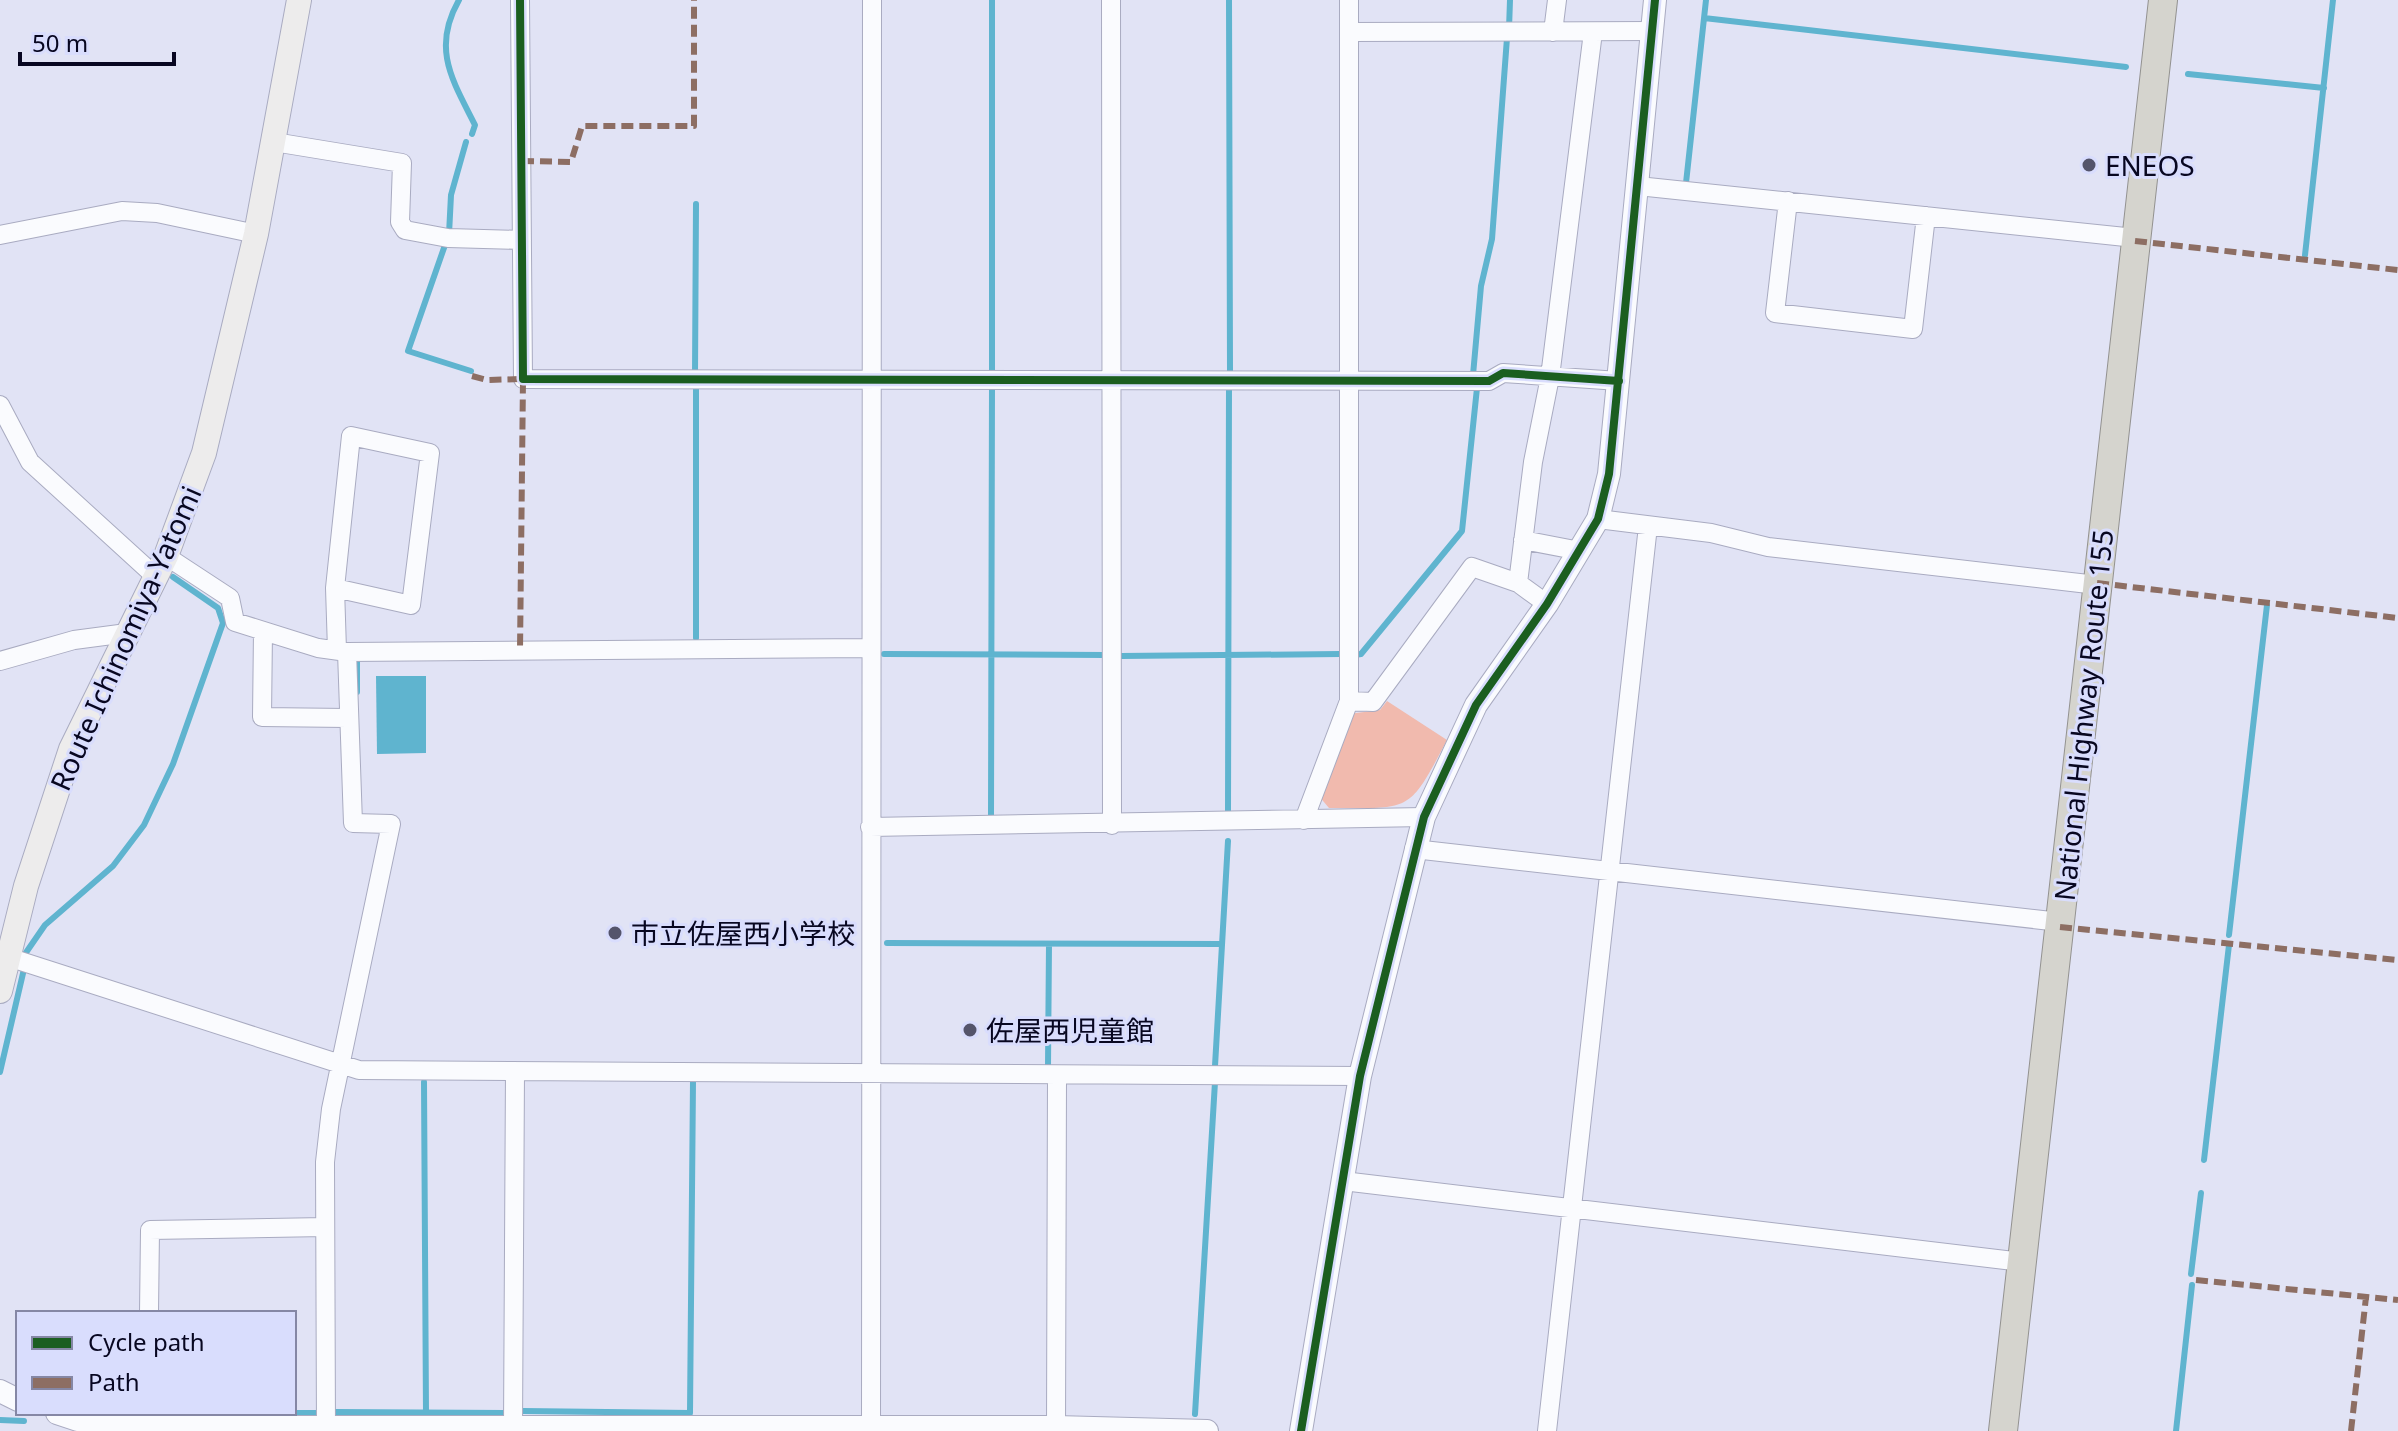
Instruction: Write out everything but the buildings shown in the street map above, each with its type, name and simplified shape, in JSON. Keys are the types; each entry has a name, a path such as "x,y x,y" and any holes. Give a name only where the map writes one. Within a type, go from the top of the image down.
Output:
{"highway":[{"name":"National Highway Route 155","path":"2003,1431 2163,0"}],"main road":[{"name":"Route Ichinomiya-Yatomi","path":"0,991 26,886 71,749 161,566 204,453 256,234 299,0"}],"street":[{"path":"520,0 523,379 1489,381 1503,373 1619,381"},
{"path":"871,1430 872,0"},
{"path":"1111,0 1112,825"},
{"path":"1304,820 1349,701 1349,0"},
{"path":"1553,32 1557,0"},
{"path":"1301,1431 1360,1076 1424,817 1476,705 1547,604 1598,519 1609,474 1655,0"},
{"path":"1349,32 1652,31"},
{"path":"1518,583 1533,462 1550,377 1593,32"},
{"path":"274,142 402,163 400,222 405,230 448,238 522,240"},
{"path":"1638,186 2135,238"},
{"path":"1788,201 1775,313 1913,329 1926,216"},
{"path":"0,235 122,211 157,213 256,234"},
{"path":"0,405 30,462 161,566 230,598 235,622 263,631 342,651 871,648"},
{"path":"327,1429 325,1162 341,1064 391,824 353,823 335,588 351,436 430,453 411,605 335,588"},
{"path":"1598,519 1711,533 1768,547 2097,585"},
{"path":"1547,1431 1648,526"},
{"path":"1523,540 1580,551"},
{"path":"1349,701 1373,702 1472,567 1518,583 1547,604"},
{"path":"263,631 262,717 347,718"},
{"path":"0,661 74,640 127,633"},
{"path":"870,827 1424,817"},
{"path":"1414,849 1611,872 1725,881 2060,922"},
{"path":"8,957 359,1070 1360,1076"},
{"path":"513,1428 515,1071"},
{"path":"1056,1429 1057,1075"},
{"path":"1343,1181 1572,1211 2022,1262"},
{"path":"149,1311 150,1230 325,1227"},
{"path":"63,1415 78,1420 149,1424 327,1429 1207,1431"}],"shaded area":[{"path":"1387,701 1447,740 1434,764 1424,782 1404,802 1377,808 1329,808 1318,795 1348,714 1380,710"}],"water":[{"path":"376,676 426,676 426,753 377,754"}],"waterway":[{"path":"459,0 451,18 446,49 453,79 475,125 472,134"},
{"path":"992,0 992,370"},
{"path":"1229,0 1230,371"},
{"path":"1509,29 1510,0"},
{"path":"1686,183 1706,0"},
{"path":"2305,255 2333,0"},
{"path":"1704,18 2126,67"},
{"path":"1473,375 1481,286 1492,239 1507,38"},
{"path":"2188,74 2324,88"},
{"path":"449,234 451,195 466,142"},
{"path":"695,376 696,204"},
{"path":"445,245 408,351 471,371"},
{"path":"696,384 696,638"},
{"path":"991,815 992,385"},
{"path":"1228,813 1229,385"},
{"path":"1355,655 1361,654 1462,531 1477,388"},
{"path":"25,954 45,925 113,866 144,825 173,764 223,623 218,608 173,577"},
{"path":"2229,935 2267,605"},
{"path":"884,654 1105,655"},
{"path":"1121,656 1340,654"},
{"path":"357,656 357,692"},
{"path":"1215,1066 1228,841"},
{"path":"887,943 1222,944"},
{"path":"1048,1067 1049,944"},
{"path":"2204,1160 2229,945"},
{"path":"0,1072 24,969"},
{"path":"523,1411 690,1413 693,1081"},
{"path":"424,1082 426,1413"},
{"path":"1195,1414 1215,1082"},
{"path":"2191,1274 2201,1193"},
{"path":"2176,1431 2192,1285"},
{"path":"334,1412 505,1413"},
{"path":"296,1413 319,1413"},
{"path":"0,1420 24,1421"}],"marked path":[{"path":"522,161 571,162 582,126 694,126 694,0"},
{"path":"2135,241 2398,270"},
{"path":"472,376 487,380 523,379 520,651"},
{"path":"2097,583 2398,618"},
{"path":"2060,927 2398,960"},
{"path":"2196,1280 2398,1300"},
{"path":"2351,1431 2366,1297"}],"cycle path":[{"path":"520,0 523,379 1489,381 1503,373 1619,381"},
{"path":"1301,1431 1360,1076 1424,817 1476,705 1547,604 1598,519 1609,474 1655,0"}],"place":[{"name":"ENEOS","path":"2089,165"},
{"name":"市立佐屋西小学校","path":"615,933"},
{"name":"佐屋西児童館","path":"970,1030"}]}
